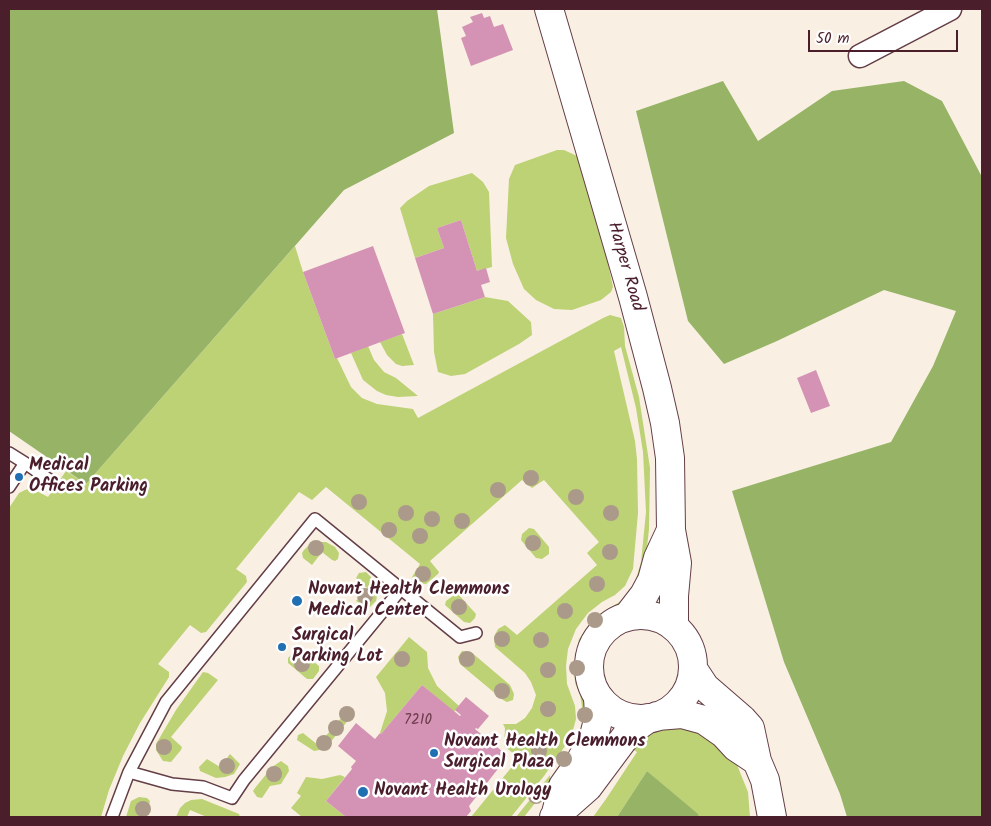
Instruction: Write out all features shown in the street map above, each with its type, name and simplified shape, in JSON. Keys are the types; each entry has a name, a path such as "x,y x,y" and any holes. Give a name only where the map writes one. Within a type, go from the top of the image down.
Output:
{"main road":[{"name":"Harper Road","path":"549,9 633,297 665,423 670,458 671,530 678,563 674,596 674,627"},
{"name":"Harper Road","path":"627,617 644,595 652,580 658,558 671,530"},
{"path":"555,816 588,787 629,732 653,717 669,711 686,693 691,681 693,669 691,653 684,639 674,627 660,618 643,615 627,617 611,624 600,636 592,650 589,666 591,683 598,697 608,708 621,715 635,719 653,717 682,714 704,720 724,734 736,747 757,761"},
{"path":"693,669 705,687 750,728 757,761 765,780 772,817"},
{"path":"555,816 563,786 580,762 594,736 599,716 598,697"}],"street":[{"path":"860,56 950,9"}],"lane":[{"path":"9,453 54,484"},
{"path":"9,487 25,464"},
{"path":"112,817 129,772 166,702 315,519 460,637 476,633"},
{"path":"129,772 172,784 203,786 232,798 244,780 401,589"}],"green space":[{"path":"9,9 437,9 454,133 344,190 86,484 9,431"},
{"path":"723,81 758,141 832,91 904,81 942,101 982,177 982,817 847,817 840,794 784,662 732,491 891,442 933,366 956,311 884,290 724,364 688,321 636,111"},
{"path":"557,150 564,150 577,156 604,245 613,287 611,292 601,300 572,310 554,309 536,300 524,289 513,264 506,238 509,179 515,165"},
{"path":"472,173 483,182 489,192 492,267 477,271 461,220 437,228 444,248 415,258 400,208 429,186"},
{"path":"295,246 335,359 337,358 351,387 362,398 377,404 413,409 418,418 603,318 610,315 621,318 624,327 625,346 639,397 650,468 649,529 645,565 623,604 601,618 591,628 580,647 577,661 578,675 587,705 586,724 582,723 580,694 575,683 574,664 579,639 595,617 621,601 635,582 641,562 646,512 643,452 636,408 621,347 614,351 635,441 637,459 638,513 633,569 625,586 588,613 576,629 568,649 566,666 567,684 575,706 576,719 570,739 544,776 511,817 471,817 519,758 504,746 505,728 503,724 516,724 525,718 532,708 536,695 525,673 495,647 494,637 498,629 505,625 517,635 597,565 587,553 599,542 544,480 532,488 522,480 430,561 439,572 426,584 417,583 412,577 420,564 326,487 312,500 299,492 236,569 246,576 247,582 206,632 201,633 190,625 158,664 169,672 169,677 140,723 123,756 109,790 101,817 9,817 9,508 19,493 31,488 48,497 66,471 86,484"},
{"path":"485,297 508,301 531,322 532,335 465,374 451,376 438,372 434,352 433,314"},
{"path":"402,334 414,365 402,366 396,364 387,355 380,342"},
{"path":"368,346 374,360 384,372 396,378 418,396 398,397 386,395 377,391 363,380 351,353"},
{"path":"529,528 534,529 549,547 549,554 542,559 536,558 521,540 522,534"},
{"path":"317,542 326,542 335,547 339,553 338,559 332,560 322,552 312,565 303,558 302,553 304,550"},
{"path":"366,572 376,582 378,591 376,601 368,609 356,601 367,588 356,578 359,573"},
{"path":"457,593 476,614 470,623 464,622 445,605 446,601"},
{"path":"409,637 427,652 428,668 437,686 459,706 454,712 422,685 381,734 387,711 385,693 376,677"},
{"path":"297,649 319,666 319,671 313,679 307,679 288,663 288,658"},
{"path":"462,651 471,652 510,685 514,694 513,700 507,702 503,700 460,664 458,657"},
{"path":"203,672 218,680 171,737 182,747 181,750 171,762 163,761 156,750 156,744 176,710"},
{"path":"348,710 354,713 325,749 314,751 297,740 298,735 303,733 318,745"},
{"path":"696,725 735,760 748,792 750,817 699,817 647,771 617,817 593,817 637,752 626,745 643,730"},
{"path":"230,754 240,764 234,774 216,778 200,771 199,767 207,759 220,767"},
{"path":"281,761 288,766 289,771 281,784 270,786 262,798 257,797 253,791 272,767"},
{"path":"647,771 698,814 699,817 617,817"},
{"path":"340,775 345,777 326,801 346,817 302,817 291,808 301,796 297,793 306,777 322,779"},
{"path":"550,775 550,784 524,817 516,817"},
{"path":"139,797 147,798 150,801 146,817 126,817 131,801"},
{"path":"202,799 239,814 240,817 207,817 190,810 187,817 176,817 180,808 185,803 191,800"}],"building":[{"path":"482,13 484,18 490,16 494,27 503,24 513,50 471,66 461,38 466,36 462,27 473,22 470,17"},
{"path":"461,220 477,271 486,268 490,282 481,285 485,297 433,314 415,258 444,248 437,228"},
{"path":"373,246 405,333 335,359 303,272"},
{"path":"816,370 830,406 811,413 797,378"},
{"name":"Novant Health Clemmons Surgical Plaza","path":"422,685 460,716 455,710 466,697 489,716 478,729 475,729 508,756 469,806 471,811 466,817 346,817 326,801 352,769 351,767 356,761 338,746 356,723 375,739"}],"place":[{"name":"Medical Offices Parking","path":"19,477"},
{"name":"Novant Health Clemmons Medical Center","path":"297,601"},
{"name":"Surgical Parking Lot","path":"282,647"},
{"name":"Novant Health Clemmons Surgical Plaza","path":"434,753"},
{"name":"Novant Health Urology","path":"363,792"}]}
